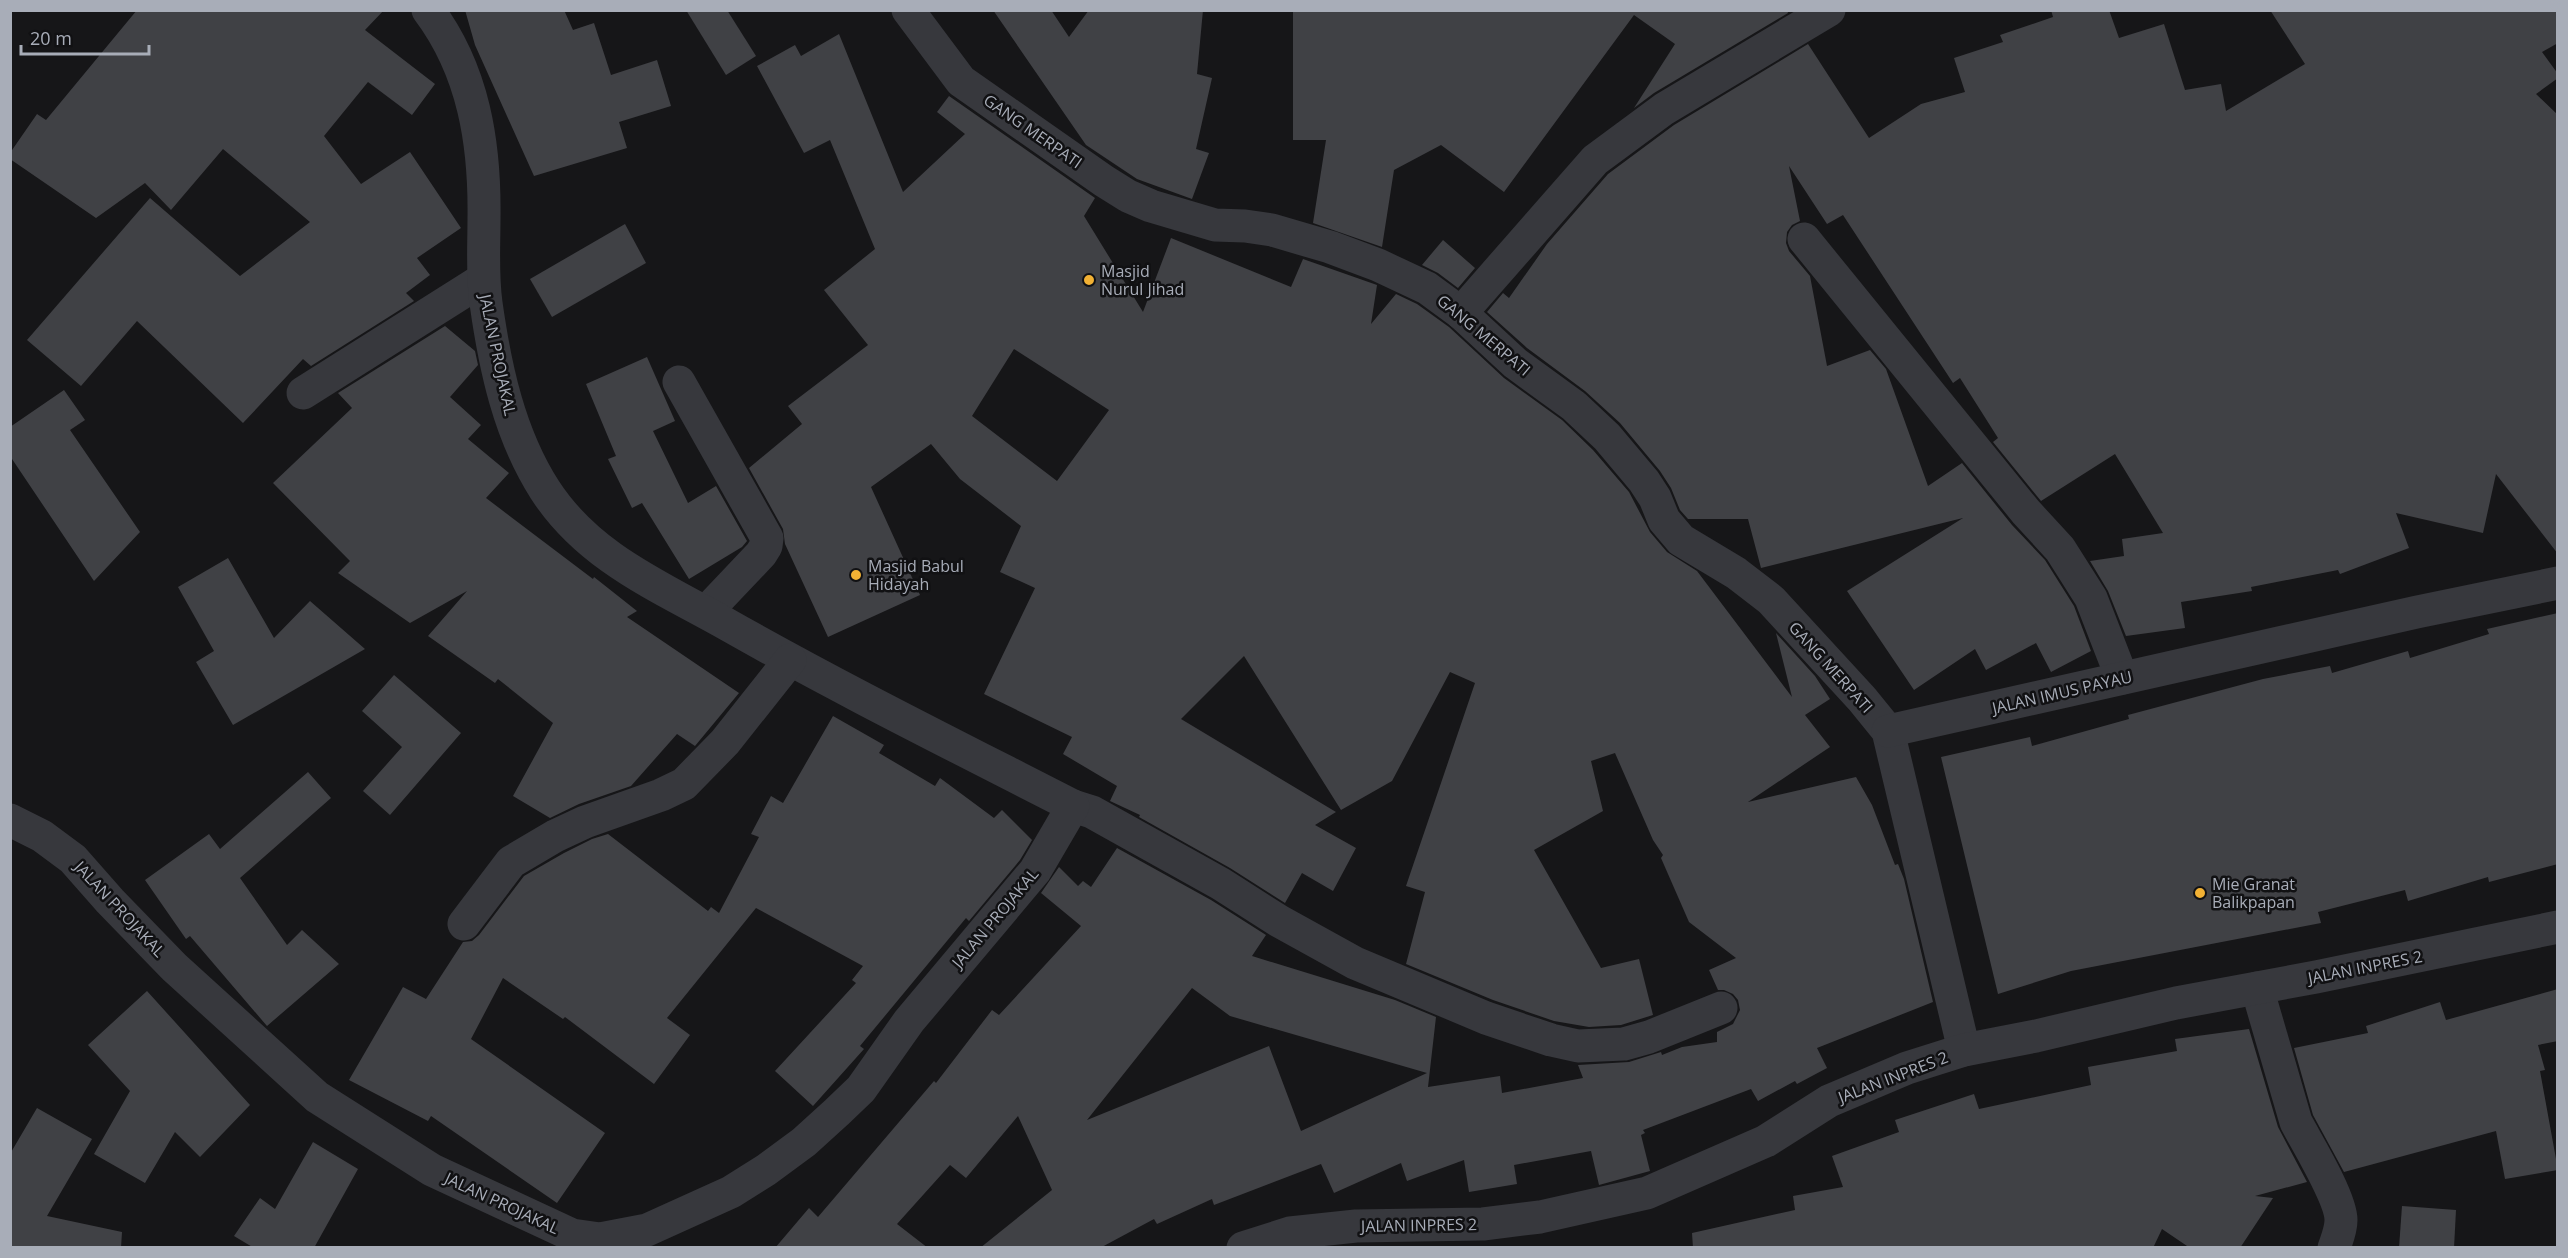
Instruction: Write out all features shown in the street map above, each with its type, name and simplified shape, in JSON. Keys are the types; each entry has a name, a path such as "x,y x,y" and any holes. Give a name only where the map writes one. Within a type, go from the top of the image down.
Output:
{"street":[{"name":"JALAN PROJAKAL","path":"10,819 42,836 73,859 174,967 317,1097 432,1170 572,1235 600,1239 647,1230 731,1192 804,1142 837,1112 861,1089 909,1021 1035,871 1073,807 790,660 605,555 569,520 545,489 512,422 501,388 482,280 484,193 478,122 461,65 428,10"},
{"name":"GANG MERPATI","path":"909,10 961,81 1104,182 1128,196 1151,206 1215,225 1245,226 1272,231 1329,247 1378,265 1427,288 1461,313 1515,363 1574,406 1607,437 1644,481 1655,498 1664,520 1681,540 1726,566 1771,600 1862,699 1888,731"},
{"path":"1461,313 1603,154 1664,109 1829,10"},
{"path":"1804,239 2026,512 2060,549 2091,598 2122,678"},
{"path":"303,393 482,280"},
{"path":"680,382 767,538 761,555 706,612"},
{"name":"JALAN IMUS PAYAU","path":"1888,731 2558,583"},
{"path":"464,924 511,862 555,836 585,822 661,795 684,783 724,742 790,660"},
{"path":"1888,731 1964,1050"},
{"path":"1073,807 1092,812 1355,963 1486,1018 1551,1040 1578,1046 1624,1044 1649,1037 1721,1008"},
{"name":"JALAN INPRES 2","path":"1243,1248 1290,1233 1356,1226 1484,1224 1518,1220 1647,1193 1766,1141 1829,1101 1907,1068 1964,1050 2558,927"},
{"path":"2257,988 2295,1122 2306,1138 2339,1209 2341,1223 2334,1248"}],"building":[{"path":"137,10 384,10 365,30 435,84 412,115 368,82 324,136 361,184 410,152 461,228 417,258 430,275 406,293 414,301 311,366 303,359 243,423 137,321 81,386 27,340 150,198 240,276 310,222 223,149 171,210 145,183 96,218 10,159 10,153 37,114 46,120"},
{"path":"465,10 564,10 573,30 594,23 611,75 657,60 671,106 619,122 627,148 534,176 475,45"},
{"path":"686,10 727,10 756,56 726,75"},
{"path":"993,10 1051,10 1069,37 1089,10 1203,10 1197,74 1212,78 1196,149 1209,153 1192,199 1137,179 1086,145"},
{"path":"1293,10 1787,10 1788,13 1654,93 1634,108 1675,44 1634,15 1504,192 1441,145 1394,170 1382,247 1313,223 1326,140 1293,140"},
{"path":"2051,10 2109,10 2119,38 2164,24 2185,90 2221,84 2226,111 2305,64 2270,10 2558,10 2558,43 2542,52 2558,74 2558,78 2536,94 2558,115 2558,554 2496,474 2483,533 2396,513 2409,548 2340,574 2338,570 2251,587 2252,591 2181,602 2185,628 2126,636 2108,591 2090,561 2124,556 2122,539 2163,533 2115,454 2041,501 1993,442 1998,438 1960,378 1953,383 1843,215 1827,224 1789,166 1800,221 1792,225 1787,232 1786,243 1789,251 1810,276 1827,366 1870,350 1886,369 1928,486 1962,463 2012,525 2045,560 2074,606 2091,651 2051,672 2036,643 1986,670 1975,649 1914,690 1847,591 1963,518 1761,568 1748,519 1688,519 1680,510 1671,488 1660,471 1620,423 1585,391 1527,348 1487,312 1503,293 1509,298 1547,244 1608,174 1674,125 1808,44 1869,138 1921,104 1965,92 1954,58 2003,42 2000,35 2053,17"},
{"path":"839,34 903,192 965,134 937,112 949,96 1095,198 1084,216 1143,312 1171,238 1291,287 1303,259 1377,285 1371,324 1396,294 1417,304 1449,327 1504,378 1562,420 1593,450 1629,492 1650,532 1667,552 1697,571 1792,697 1776,633 1815,676 1830,699 1805,715 1830,747 1748,802 1856,777 1872,805 1895,865 1898,864 1904,879 1933,1002 1817,1048 1827,1068 1797,1084 1795,1081 1758,1101 1751,1089 1643,1130 1645,1133 1641,1135 1650,1171 1599,1185 1591,1151 1514,1165 1517,1184 1469,1192 1464,1160 1407,1181 1401,1163 1334,1193 1321,1164 1214,1205 1212,1199 1157,1224 1154,1219 1100,1248 980,1248 1052,1190 1018,1116 966,1178 950,1165 897,1224 928,1248 775,1248 809,1208 818,1217 934,1081 936,1083 992,1010 999,1015 1081,926 1041,893 1059,867 1078,886 1083,881 1091,887 1117,848 1211,900 1266,935 1252,956 1395,1000 1436,1017 1428,1087 1500,1076 1502,1093 1583,1078 1578,1065 1629,1062 1661,1052 1662,1055 1682,1047 1717,1042 1717,1032 1733,1024 1740,1010 1738,1000 1733,994 1718,990 1709,970 1736,958 1689,922 1661,858 1663,855 1653,840 1615,753 1591,761 1603,811 1534,850 1601,968 1639,959 1653,1015 1621,1025 1589,1027 1554,1021 1493,1000 1406,964 1425,892 1406,886 1475,683 1450,672 1392,781 1341,810 1244,656 1181,719 1336,812 1315,825 1356,848 1333,891 1302,873 1285,903 1230,868 1139,817 1140,815 1110,801 1117,786 1063,754 1072,737 984,694 1035,588 1000,572 1021,526 960,479 931,444 871,487 920,595 828,637 785,544 783,529 749,468 802,424 788,406 868,345 824,290 875,249 830,140 804,153 757,66 795,45 801,56","holes":["1014,349 1109,410 1057,481 972,416","1192,988 1230,1016 1427,1073 1301,1131 1269,1046 1087,1120"]},
{"path":"625,224 646,263 552,317 530,279"},
{"path":"1443,240 1475,268 1458,288 1438,273 1422,265"},
{"path":"445,326 475,351 478,365 450,397 481,425 468,439 509,473 486,498 637,611 627,617 739,693 695,746 677,734 631,786 579,804 550,818 513,796 553,723 498,679 495,683 428,636 467,591 410,623 338,573 350,561 273,483 352,408 338,393"},
{"path":"647,357 675,421 653,431 688,503 716,486 747,541 742,547 689,579 642,503 632,508 608,459 616,456 586,384"},
{"path":"64,390 85,420 70,430 140,532 94,581 10,456 10,427"},
{"path":"228,558 274,638 310,601 365,649 233,725 196,662 214,651 178,587"},
{"path":"2558,613 2558,864 2489,882 2488,877 2408,901 2405,890 2318,912 2321,923 2071,971 1998,994 1941,757 2030,737 2032,746 2129,719 2128,715 2263,679 2330,666 2332,673 2408,651 2410,658 2489,634 2487,629"},
{"path":"394,675 461,733 390,815 363,791 402,747 362,711"},
{"path":"833,716 884,745 879,753 935,786 940,778 994,818 1002,810 1032,840 1020,860 969,921 966,918 860,1046 864,1049 813,1106 775,1071 856,983 852,980 863,966 756,908 667,1018 690,1035 654,1084 565,1017 563,1019 503,978 471,1039 605,1133 557,1203 431,1116 428,1121 349,1080 403,987 426,999 463,942 472,941 479,935 524,876 592,839 608,834 708,911 711,907 719,913 759,837 751,834 771,796 783,803"},
{"path":"308,772 331,798 240,878 287,945 302,930 339,964 267,1026 190,936 186,939 145,880 209,834 220,849"},
{"path":"2558,989 2558,1041 2538,1045 2545,1070 2540,1071 2558,1170 2505,1179 2496,1131 2344,1172 2313,1115 2294,1048 2368,1033 2366,1026 2440,1002 2446,1020"},
{"path":"147,991 250,1105 200,1157 175,1132 145,1183 94,1154 130,1091 88,1045"},
{"path":"2249,1029 2278,1127 2307,1182 2255,1196 2273,1198 2240,1248 2190,1248 2162,1229 2153,1248 1693,1248 1692,1233 1795,1210 1793,1196 1843,1187 1832,1156 1899,1132 1895,1120 1974,1094 1979,1109 2091,1085 2088,1067 2177,1051 2175,1039"},
{"path":"37,1108 92,1139 47,1216 122,1232 121,1248 10,1248 10,1154"},
{"path":"313,1142 358,1169 314,1248 254,1248 234,1236 260,1198 275,1209"},
{"path":"2402,1206 2456,1210 2454,1248 2399,1248"}],"place":[{"name":"Masjid Nurul Jihad","path":"1089,280"},
{"name":"Masjid Babul Hidayah","path":"856,575"},
{"name":"Mie Granat Balikpapan","path":"2200,893"}]}
